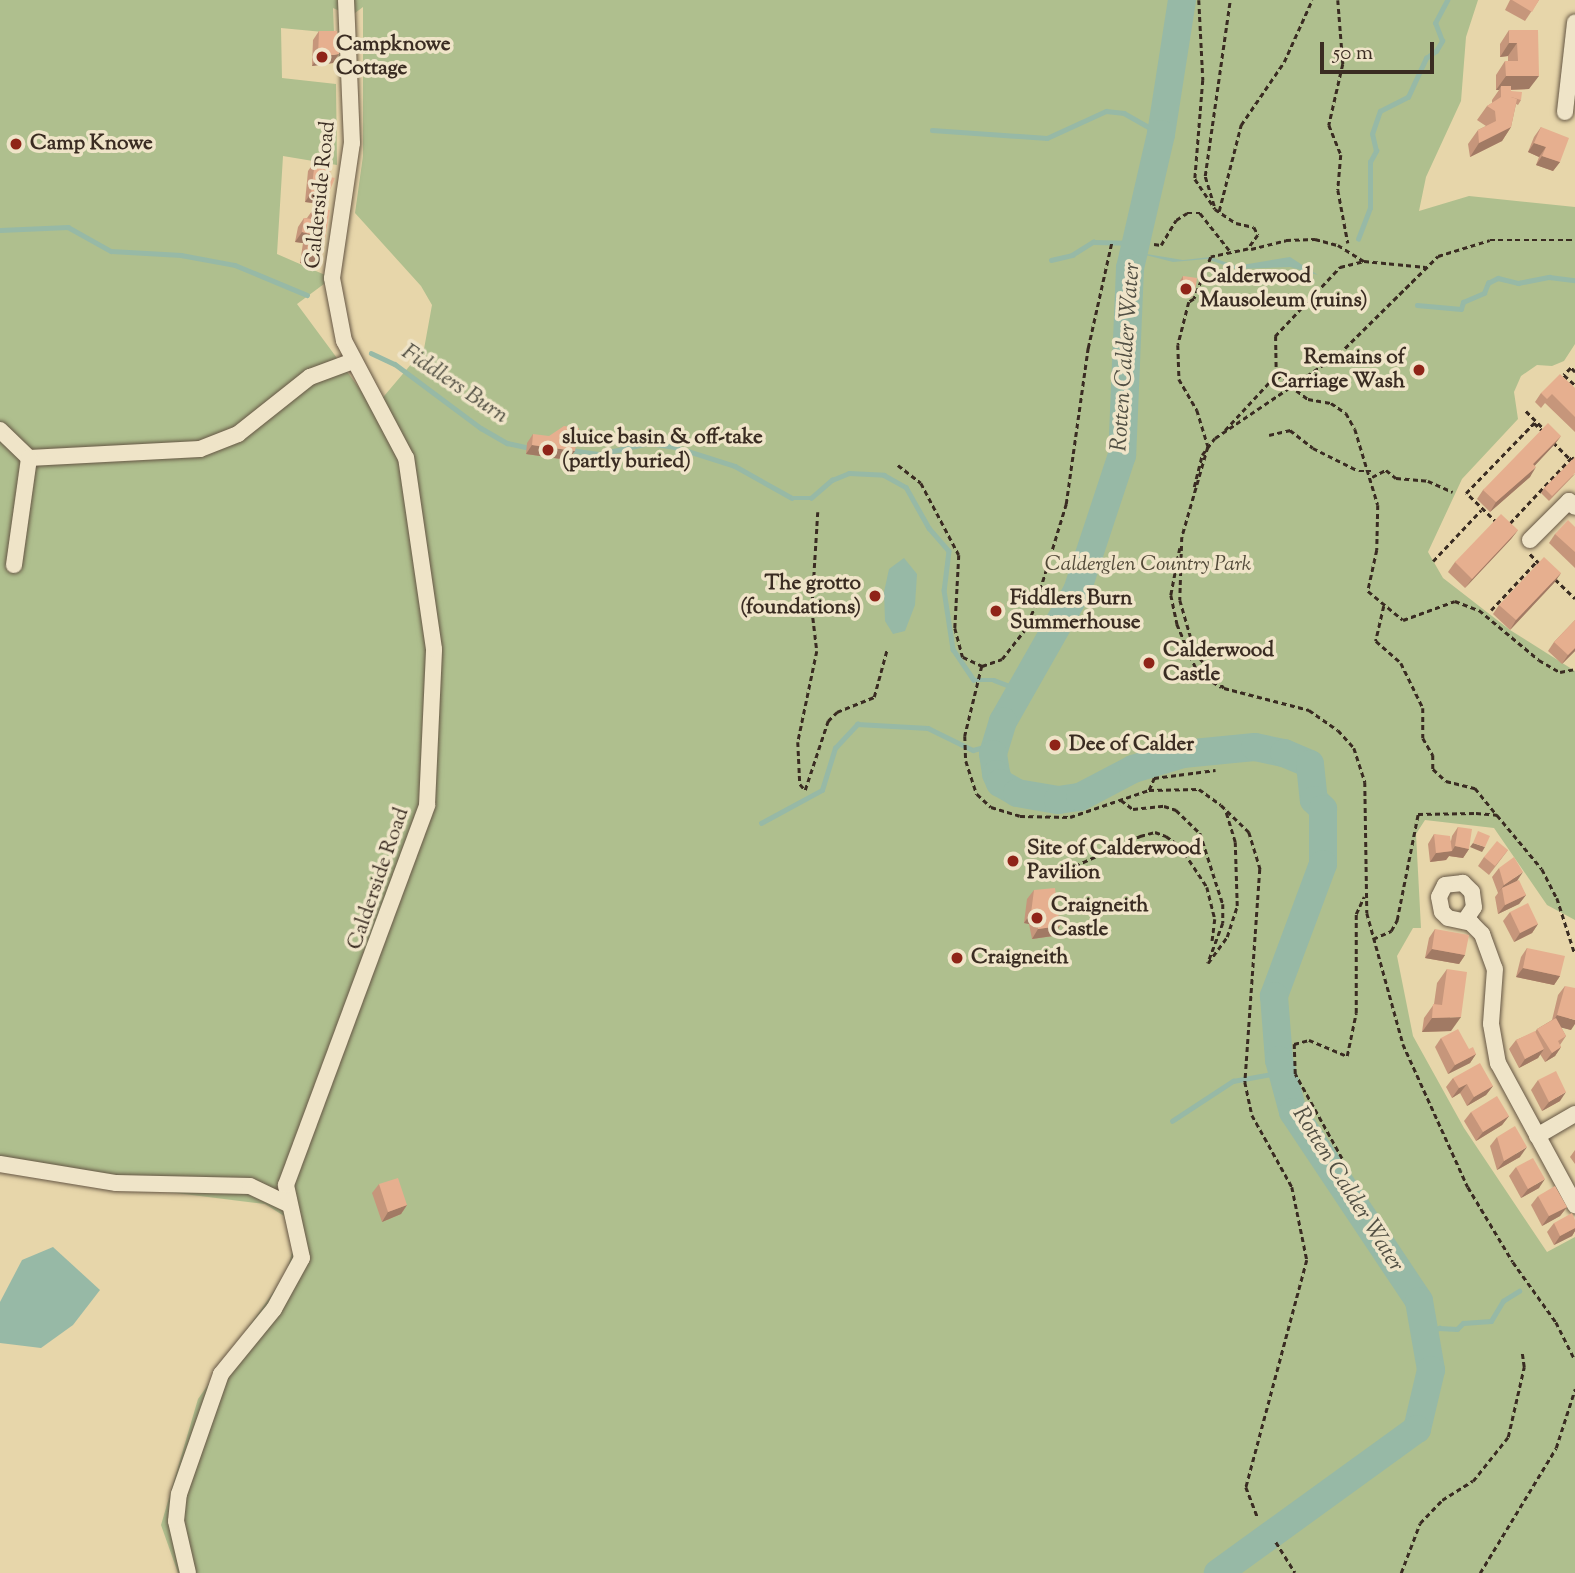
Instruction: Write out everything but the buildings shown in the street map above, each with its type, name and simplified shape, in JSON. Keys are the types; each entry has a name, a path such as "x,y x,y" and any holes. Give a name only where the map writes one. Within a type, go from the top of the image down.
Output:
{"street":[{"name":"Calderside Road","path":"188,1573 176,1521 179,1494 221,1374 274,1309 302,1258 286,1185 422,822 434,712 434,649 406,458 353,360 335,305 332,278 352,143 346,0"},
{"path":"1564,111 1575,23"},
{"path":"0,430 29,458 200,449 238,434 310,377 353,360"},
{"path":"15,565 29,458"},
{"path":"1526,544 1573,501"},
{"path":"1466,919 1482,934 1495,969 1492,1024 1498,1063 1575,1205"},
{"path":"1537,1136 1575,1114"},
{"path":"0,1164 116,1183 250,1186 290,1205"}],"path":[{"path":"1199,0 1203,80 1195,179 1215,209 1236,223 1254,227 1258,235 1248,249"},
{"path":"1215,209 1205,176 1230,0"},
{"path":"1219,211 1241,125 1280,68 1312,0"},
{"path":"1338,0 1343,64 1328,125 1341,155 1338,190 1348,243"},
{"path":"1154,244 1161,245 1176,220 1187,213 1200,213 1231,251"},
{"path":"1208,447 1197,410 1179,379 1178,345 1189,302 1194,299 1211,257 1286,240 1315,239 1338,245 1364,261"},
{"path":"1208,447 1339,354 1438,257 1490,240 1575,240"},
{"path":"898,465 921,482 959,555 957,645 972,664 982,666 1002,659 1024,631 1045,573 1075,461 1088,348 1112,241"},
{"path":"1426,267 1364,261 1340,267 1328,276 1284,323 1273,346 1276,375 1308,399 1331,403 1346,413 1371,471 1378,505 1377,550 1368,592 1403,620 1442,604 1455,601 1467,605 1479,610 1539,660 1560,672 1575,669"},
{"path":"1575,372 1571,368 1564,375 1575,385"},
{"path":"1276,375 1208,447 1182,537 1171,595 1177,624 1198,673 1224,688 1309,710 1338,730 1354,748 1365,782 1364,897 1371,932 1403,1044 1448,1147 1494,1234 1556,1322 1575,1360"},
{"path":"1526,411 1550,439"},
{"path":"1534,423 1573,460 1503,530 1466,493 1534,423"},
{"path":"1269,435 1290,430 1313,448 1359,471 1371,471"},
{"path":"1372,477 1386,470 1396,478 1428,481 1452,492"},
{"path":"1433,561 1482,509"},
{"path":"818,512 812,609 817,651 798,742 800,784 805,790 828,721 837,712 874,697 887,649"},
{"path":"1182,537 1180,600 1195,652 1224,688"},
{"path":"1526,544 1536,561 1575,598"},
{"path":"1491,610 1536,561"},
{"path":"1384,605 1376,641 1401,663 1423,708 1423,738 1433,755 1433,769 1446,780 1475,788 1551,883 1575,954"},
{"path":"982,666 965,736 966,761 977,794 991,807 1044,818 1086,814 1149,790 1199,789 1221,805 1249,832 1260,869 1245,1082 1252,1115 1292,1187 1307,1260 1246,1487 1258,1518"},
{"path":"1149,790 1154,778 1215,770"},
{"path":"1121,800 1133,809 1164,806 1176,810 1204,842 1223,904 1223,923 1208,964"},
{"path":"1208,964 1227,937 1237,906 1235,842 1221,805"},
{"path":"1373,939 1391,932 1397,920 1418,814 1497,816"},
{"path":"1074,866 1154,832 1180,846 1213,901 1215,919 1208,964"},
{"path":"1346,1166 1295,1073 1294,1044 1309,1040 1347,1056 1356,1013 1356,914 1364,897"},
{"path":"1401,1573 1420,1523 1442,1500 1473,1481 1508,1437 1524,1367 1522,1353"},
{"path":"1480,1573 1556,1448 1575,1389"},
{"path":"1276,1542 1295,1573"}],"green space":[{"name":"Calderglen Country Park","path":"0,0 1478,0 1466,37 1461,101 1426,177 1419,211 1469,196 1575,207 1575,344 1564,361 1552,366 1537,365 1521,376 1514,392 1518,419 1462,479 1428,552 1443,578 1510,630 1575,671 1575,920 1547,905 1494,828 1425,820 1416,834 1421,928 1413,928 1397,956 1413,1036 1464,1128 1547,1252 1575,1237 1575,1573 178,1573 161,1525 198,1399 286,1274 293,1249 284,1216 265,1204 0,1171","holes":["363,7 363,156 355,213 421,286 432,305 424,349 379,402 399,442 297,304 332,278 277,254 283,156 337,165 336,84 282,78 281,28 334,33 333,8 351,16"]}],"shaded area":[{"path":"1134,252 1183,260 1211,257 1236,266 1290,257 1318,275 1290,267 1235,269 1207,259 1173,262"},
{"path":"904,558 917,574 915,605 905,631 893,634 885,621 884,592 889,569"},
{"path":"53,1247 100,1290 73,1325 41,1348 0,1343 0,1302 22,1260"}],"waterway":[{"name":"Rotten Calder Water","path":"1182,0 1161,134 1130,268 1122,455 1077,591 1003,721 993,754 996,774 1000,783 1017,793 1058,800 1080,797 1133,769 1183,754 1255,747 1284,753 1310,764 1314,800 1323,809 1323,864 1274,996 1279,1060 1293,1112 1419,1301 1431,1370 1417,1429 1218,1573"},
{"path":"1358,239 1370,208 1370,162 1376,151 1372,134 1380,111 1408,97 1426,58 1436,51 1442,41 1435,23 1447,0"},
{"path":"932,130 1047,138 1106,111 1124,113 1161,134"},
{"name":"Fiddlers Burn","path":"0,230 68,227 111,251 181,255 235,265 307,295"},
{"path":"1051,260 1072,255 1093,242 1136,243"},
{"path":"1417,305 1461,309 1463,302 1484,293 1488,283 1498,278 1518,283 1549,277 1575,280"},
{"name":"Fiddlers Burn","path":"371,353 395,364 481,428 507,443 530,448"},
{"name":"Fiddlers Burn","path":"570,450 600,454 649,443 675,447 735,466 792,498 811,498 832,480 849,473 884,475 906,487 929,528 949,551 944,590 953,649 974,680 994,680 1017,689"},
{"path":"761,823 822,790 835,748 857,724 928,728 973,750 995,744"},
{"path":"1172,1121 1233,1081 1283,1072"},
{"path":"1425,1335 1439,1328 1457,1329 1463,1323 1491,1321 1503,1301 1519,1291"}],"place":[{"name":"Campknowe Cottage","path":"322,57"},
{"name":"Camp Knowe","path":"16,144"},
{"name":"Calderwood Mausoleum (ruins)","path":"1186,289"},
{"name":"Remains of Carriage Wash","path":"1419,370"},
{"name":"sluice basin & off-take (partly buried)","path":"548,450"},
{"name":"The grotto (foundations)","path":"875,596"},
{"name":"Fiddlers Burn Summerhouse","path":"996,611"},
{"name":"Calderwood Castle","path":"1149,663"},
{"name":"Dee of Calder","path":"1055,745"},
{"name":"Site of Calderwood Pavilion","path":"1013,861"},
{"name":"Craigneith Castle","path":"1037,918"},
{"name":"Craigneith","path":"957,958"}]}
